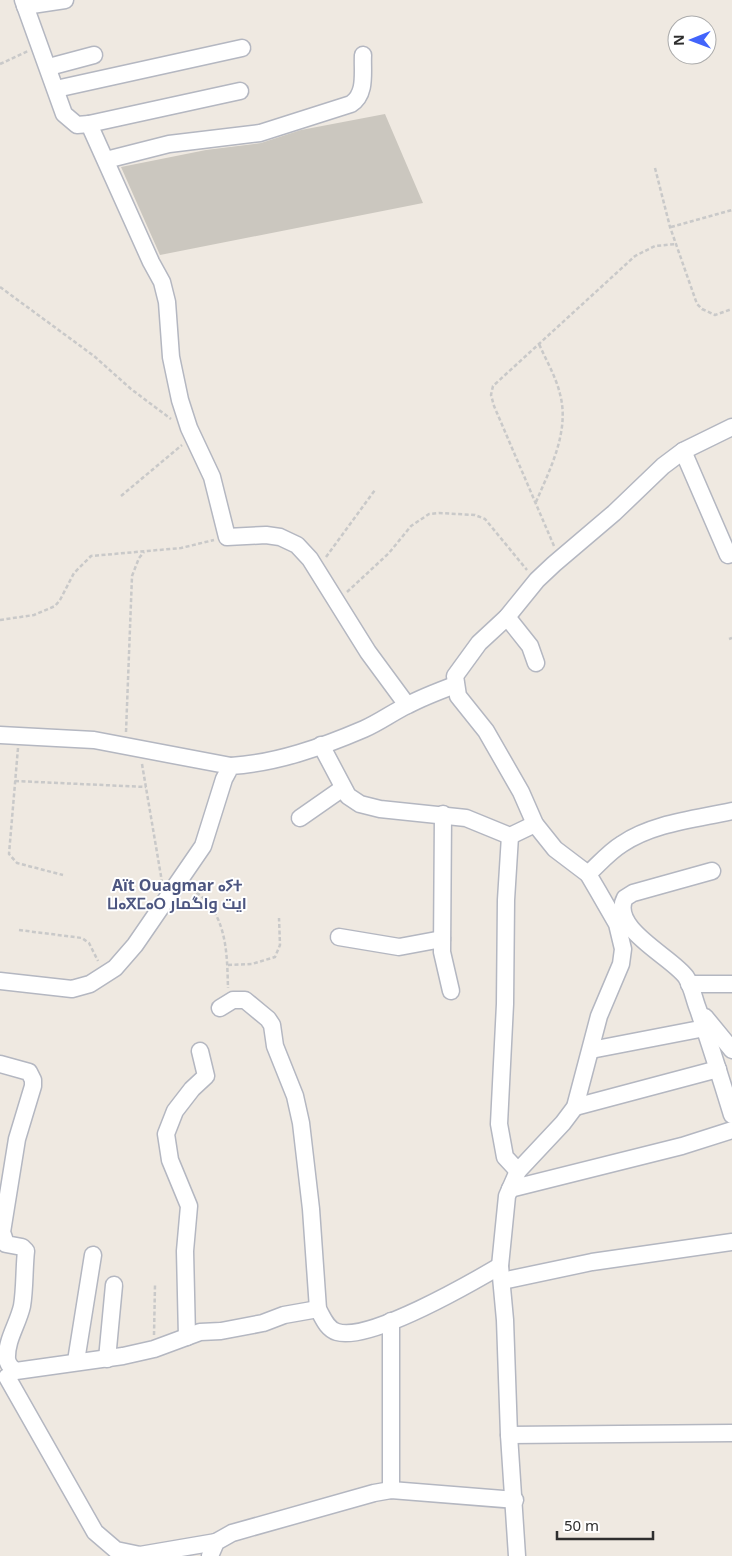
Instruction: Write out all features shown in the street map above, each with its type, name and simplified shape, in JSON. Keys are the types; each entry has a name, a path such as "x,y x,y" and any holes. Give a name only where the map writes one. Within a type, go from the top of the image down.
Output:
{"street":[{"path":"65,0 24,3 68,119 78,124 89,124 240,91"},
{"path":"56,89 242,48"},
{"path":"106,160 169,144 260,133 351,104 359,97 361,90 363,54"},
{"path":"49,67 94,55"},
{"path":"89,124 147,254 162,282 167,302 174,376 191,432 212,477 227,537 258,534 280,537 297,545 338,602 368,652 407,705"},
{"path":"517,1556 501,1273 503,1224 510,1189 518,1170 563,1123 575,1106 600,1016 621,964 623,949 617,924 588,874 555,849 535,824 521,792 486,732 461,702 455,685 455,676 479,643 507,616 537,580 614,513 663,466 684,451 732,427"},
{"path":"684,451 728,555"},
{"path":"507,616 530,646 536,663"},
{"path":"0,735 94,740 231,766 257,765 281,759 366,728 407,705 455,685"},
{"path":"321,745 348,796 369,807 466,818 510,836 535,824"},
{"path":"0,981 72,989 90,984 105,976 135,945 203,846 224,779 231,766"},
{"path":"300,818 343,788"},
{"path":"588,874 622,843 639,835 674,823 732,811"},
{"path":"444,814 443,962 452,991"},
{"path":"510,836 499,1124 505,1157 518,1170"},
{"path":"712,871 633,894 625,898 622,905 624,918 637,935 677,967 689,984 732,1114"},
{"path":"339,937 399,947 442,939"},
{"path":"689,984 732,984"},
{"path":"225,1005 238,999 245,1000 268,1019 272,1025 275,1046 296,1096 302,1124 311,1209 318,1310 326,1324 335,1332 341,1333 374,1328 391,1322 501,1273 584,1264 732,1242"},
{"path":"697,1007 732,1050"},
{"path":"591,1050 705,1028"},
{"path":"186,1337 185,1251 189,1206 170,1160 166,1134 174,1111 192,1089 206,1076 200,1051"},
{"path":"0,1064 29,1072 33,1080 17,1139 2,1232 6,1244 22,1247 26,1251 21,1309 12,1332 7,1360 16,1371 76,1361 108,1359 154,1349 200,1332 230,1330 263,1323 284,1315 318,1310"},
{"path":"575,1106 718,1069"},
{"path":"510,1189 682,1146 732,1130"},
{"path":"76,1361 93,1255"},
{"path":"108,1359 114,1285"},
{"path":"391,1322 391,1490"},
{"path":"7,1377 95,1532 116,1550 140,1555 213,1549 227,1536 251,1527 391,1490 515,1500"},
{"path":"509,1435 732,1433"}],"path":[{"path":"0,64 41,46"},
{"path":"655,168 670,227 697,304 702,309 715,315 732,309"},
{"path":"670,227 732,210"},
{"path":"560,559 494,406 491,395 493,386 635,256 655,246 676,244"},
{"path":"0,287 94,356 155,408 191,432 121,496"},
{"path":"536,502 554,460 563,424 561,395 539,344"},
{"path":"316,569 375,490"},
{"path":"338,602 389,553 412,526 429,514 439,512 475,515 486,519 524,567 537,580"},
{"path":"0,620 34,615 55,606 74,573 91,556 182,548 227,537"},
{"path":"144,552 138,558 132,576 132,748 146,787 165,901"},
{"path":"20,735 9,854 17,863 63,875"},
{"path":"16,781 146,787"},
{"path":"178,882 200,894 215,911 222,927 228,965 225,1005"},
{"path":"228,965 252,964 275,957 280,945 279,918"},
{"path":"19,930 82,938 88,943 105,976"},
{"path":"154,1349 155,1285"}],"building":[{"path":"385,114 423,203 160,255 121,167 206,150 261,143 301,130"}],"district":[{"name":"Aït Ouagmar ⴰⵢⵜ ⵡⴰⴳⵎⴰⵔ ايت واگمار","path":"177,894"}]}
